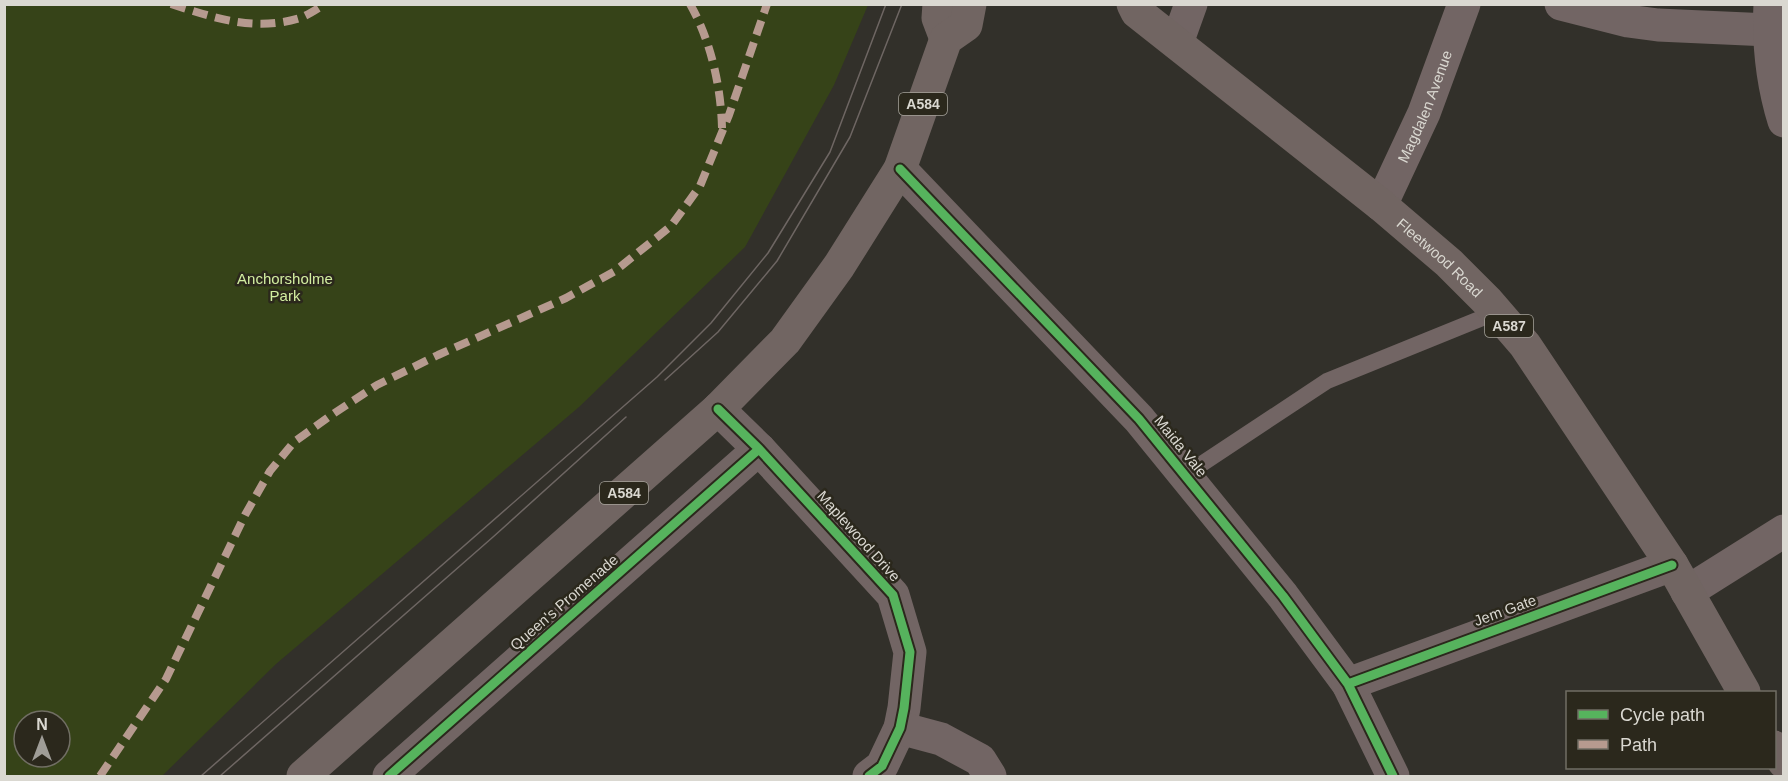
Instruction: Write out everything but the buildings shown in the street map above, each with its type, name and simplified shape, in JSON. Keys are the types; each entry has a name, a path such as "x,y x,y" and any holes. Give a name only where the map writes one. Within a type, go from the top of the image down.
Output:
{"main road":[{"path":"939,4 938,18 946,39"},
{"name":"A584","path":"303,777 718,409 785,341 839,266 900,170 946,39 966,25 971,5"},
{"name":"Fleetwood Road","path":"1125,7 1177,43 1381,205 1449,263 1497,312 1525,345 1679,579 1743,691"}],"street":[{"path":"1177,43 1191,4"},
{"name":"Magdalen Avenue","path":"1381,205 1424,113 1464,4"},
{"path":"1562,4 1629,21 1658,25 1769,17 1772,74 1784,121"},
{"name":"Maida Vale","path":"900,170 1139,419 1185,475 1283,596 1348,684 1394,777"},
{"name":"Maplewood Drive","path":"718,409 759,449 893,595 910,652 904,708 900,728 882,766 869,777"},
{"name":"Queen's Promenade","path":"388,777 759,449"},
{"name":"Jem Gate","path":"1348,684 1679,579 1784,531"},
{"path":"900,728 941,739 980,760 990,777"}],"lane":[{"path":"1185,475 1327,381 1497,312"}],"green space":[{"name":"Anchorsholme Park","path":"5,4 868,4 834,85 745,247 579,407 276,664 162,776 5,776"}],"tram line":[{"path":"201,776 657,377 711,323 768,253 830,152 886,4"},
{"path":"665,380 718,332 777,261 850,137 902,4"},
{"path":"220,776 626,417"}],"marked path":[{"path":"171,4 235,22 267,24 300,18 325,4"},
{"path":"690,4 704,33 714,64 720,97 722,128"},
{"path":"100,776 166,679 245,515 270,471 294,442 377,385 566,298 615,271 671,226 700,186 729,115 767,4"}],"cycle path":[{"path":"900,169 1139,419 1283,596 1348,684 1393,776"},
{"path":"718,409 759,449 893,595 910,652 904,708 900,728 882,766 869,776"},
{"path":"389,776 759,449"},
{"path":"1348,684 1672,565"}]}
